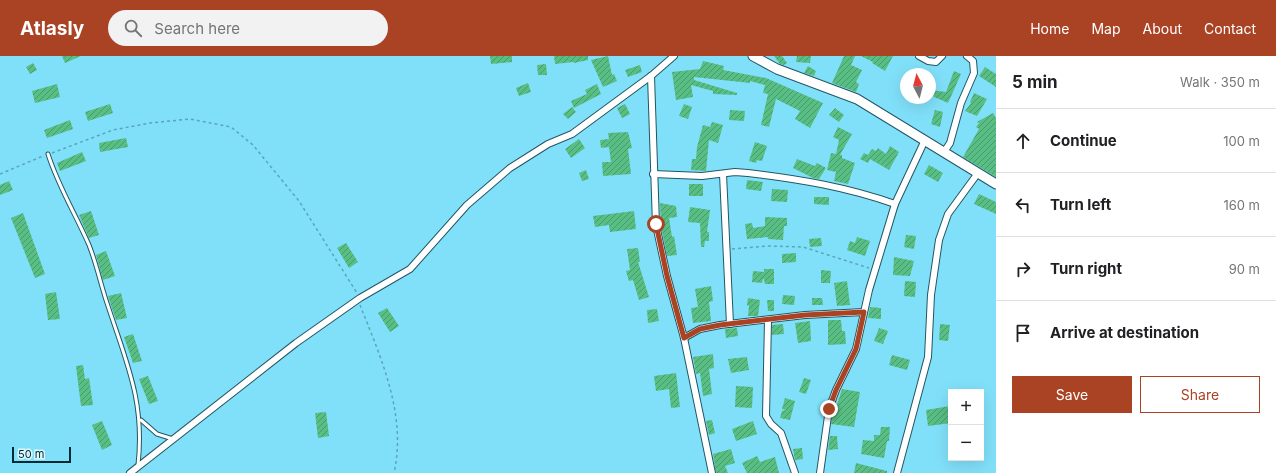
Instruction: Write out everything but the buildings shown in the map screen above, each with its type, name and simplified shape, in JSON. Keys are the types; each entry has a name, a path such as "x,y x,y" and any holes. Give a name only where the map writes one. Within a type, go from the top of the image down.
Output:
{"street":[{"path":"130,473 296,343 359,298 410,269 467,205 510,168 548,144 572,134 651,76 674,56"},
{"path":"752,56 777,69 857,99 996,184"},
{"path":"919,56 928,61 936,62 942,56"},
{"path":"944,152 950,144 961,104 974,73 973,61 967,56"},
{"path":"651,76 653,174 656,224 660,246 684,338 712,473"},
{"path":"820,473 829,409 836,390 856,349 875,269 895,204 925,140"},
{"path":"653,174 702,176 735,172 792,178 864,193 895,204"},
{"path":"897,473 928,357 931,295 939,240 948,214 978,173"},
{"path":"723,174 730,324"},
{"path":"684,338 700,329 730,324 813,314 864,312"},
{"path":"768,320 766,416 771,424 781,433 795,473"}],"lane":[{"path":"48,154 57,179 90,247 132,375 140,420 141,442 138,467"},
{"path":"140,420 157,434 175,439"}],"path":[{"path":"0,174 48,154 113,130 150,123 190,119 231,127 253,145 299,201 359,298 390,388 397,422 398,448 394,473"},
{"path":"727,249 766,246 802,247 823,255 875,269"}],"route":[{"path":"656,224 667,276 684,338 700,329 720,325 805,315 864,312 862,328 856,349 836,390 829,409"}]}
